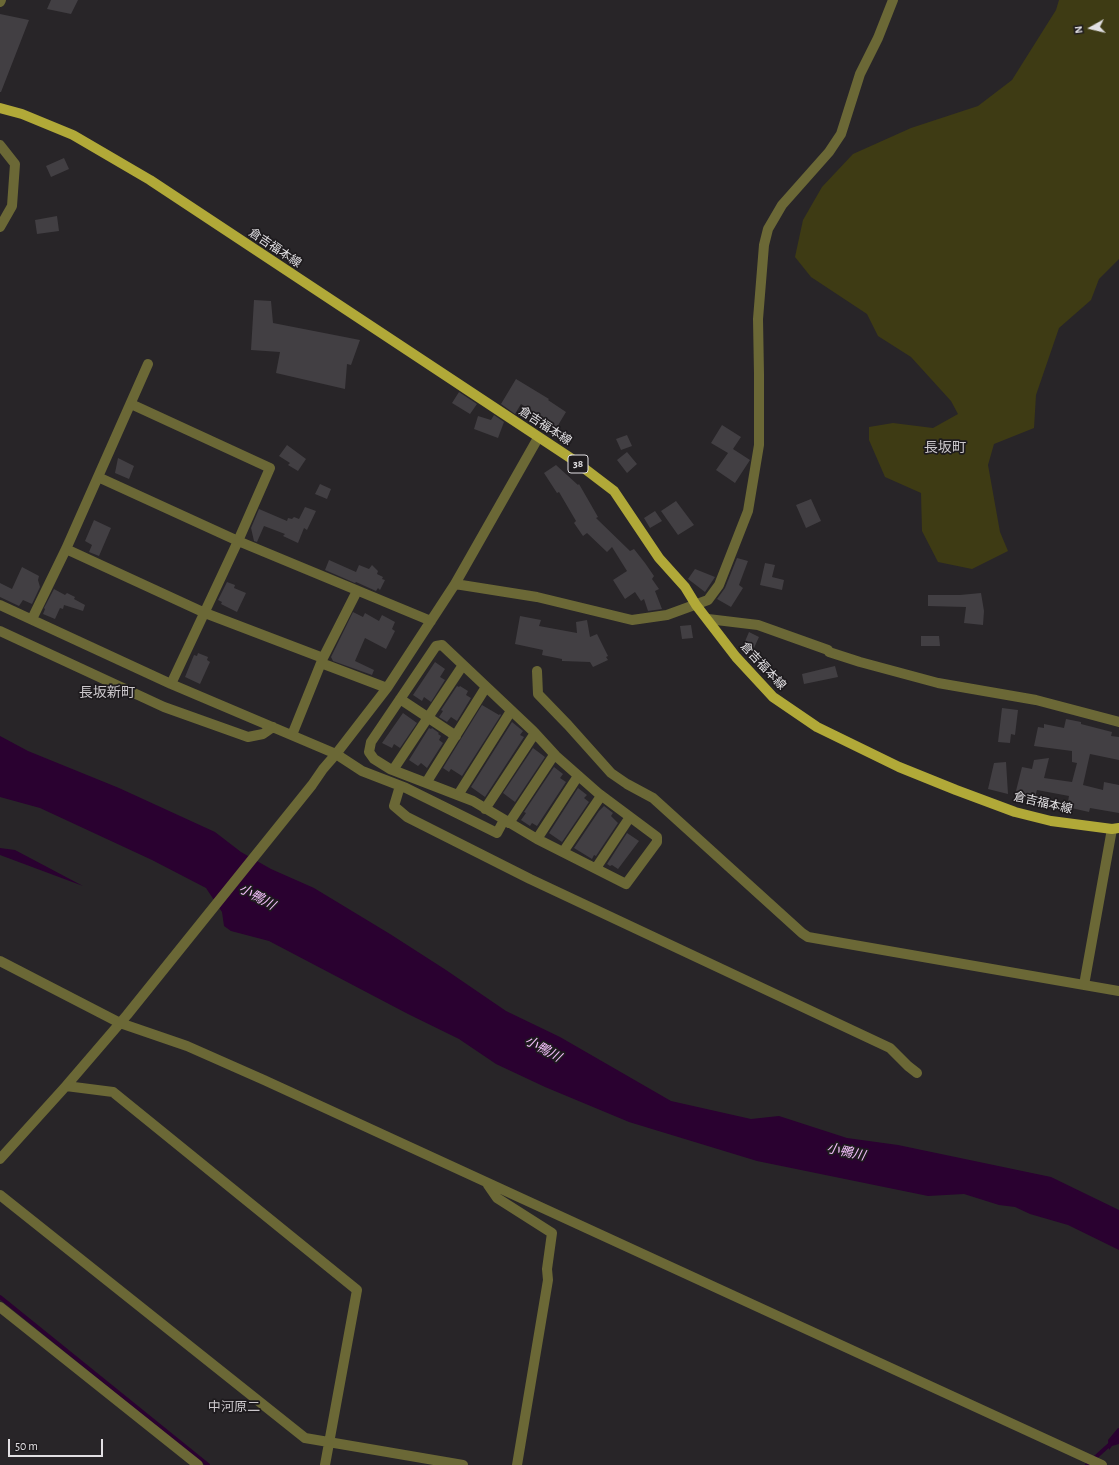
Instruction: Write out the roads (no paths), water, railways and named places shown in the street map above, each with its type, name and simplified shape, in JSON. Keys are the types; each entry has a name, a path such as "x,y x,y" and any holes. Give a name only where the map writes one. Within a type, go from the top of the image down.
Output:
{"main road":[{"name":"倉吉福本線","path":"0,108 22,114 73,135 150,180 538,438 572,459 614,491 659,558 685,587 696,605 736,657 773,697 816,727 899,767 1015,812 1051,821 1116,828"}],"street":[{"path":"455,584 537,597 632,620 667,616 708,600 719,585 748,512 759,445 758,319 764,245 768,229 782,205 829,152 841,134 860,74 878,38 893,0"},
{"path":"0,145 15,164 12,206 0,227"},
{"path":"32,620 66,549 148,364"},
{"path":"131,404 270,468 172,684"},
{"path":"0,1159 128,1015 312,785 387,688 455,584 538,438"},
{"path":"98,477 238,541 432,621"},
{"path":"66,549 205,613 387,688"},
{"path":"292,735 322,660 357,591"},
{"path":"0,605 172,684 336,754 362,771 400,786 497,833 507,822 554,755"},
{"path":"708,619 758,625 828,650 829,652 938,684 1036,700 1119,722"},
{"path":"0,631 164,707 248,737 263,734 273,727"},
{"path":"442,645 463,665 535,733 554,755 601,796 657,837 657,842 626,884 537,839 473,801 393,770 374,759 369,752 371,742 436,646 442,645"},
{"path":"393,770 463,665"},
{"path":"537,671 538,694 611,773 627,784 653,798 808,937 1119,991"},
{"path":"426,783 486,687"},
{"path":"400,699 456,736"},
{"path":"458,795 511,711"},
{"path":"485,809 535,733"},
{"path":"537,839 578,776"},
{"path":"400,786 394,806 408,817 530,879 890,1048 917,1073"},
{"path":"563,852 601,796"},
{"path":"596,868 630,817"},
{"path":"1084,985 1116,828"},
{"path":"0,961 120,1023 187,1046 264,1080 1102,1465"},
{"path":"66,1086 113,1092 357,1290 325,1465"},
{"path":"486,1183 497,1198 552,1233 547,1269 548,1280 517,1465"},
{"path":"0,1195 305,1438 463,1465"},
{"path":"0,1307 198,1465"}],"water":[{"name":"小鴨川","path":"0,736 28,751 119,788 215,832 241,852 271,869 314,888 390,934 506,1011 560,1037 671,1101 751,1119 779,1116 847,1138 898,1145 1051,1177 1119,1210 1119,1250 1068,1225 1030,1214 1015,1207 999,1205 964,1194 928,1196 757,1161 629,1122 545,1087 496,1064 459,1039 269,941 231,931 224,926 222,912 206,888 152,860 40,808 0,797"},
{"path":"0,848 15,850 83,886 0,855"},
{"path":"1118,1428 1119,1444 1112,1446 1109,1450 1108,1440"}],"waterway":[{"path":"0,1297 208,1465"},
{"path":"1087,1465 1119,1436"}],"district":[{"name":"長坂町","path":"945,448"},
{"name":"長坂新町","path":"107,693"},
{"name":"中河原二","path":"234,1407"}]}
